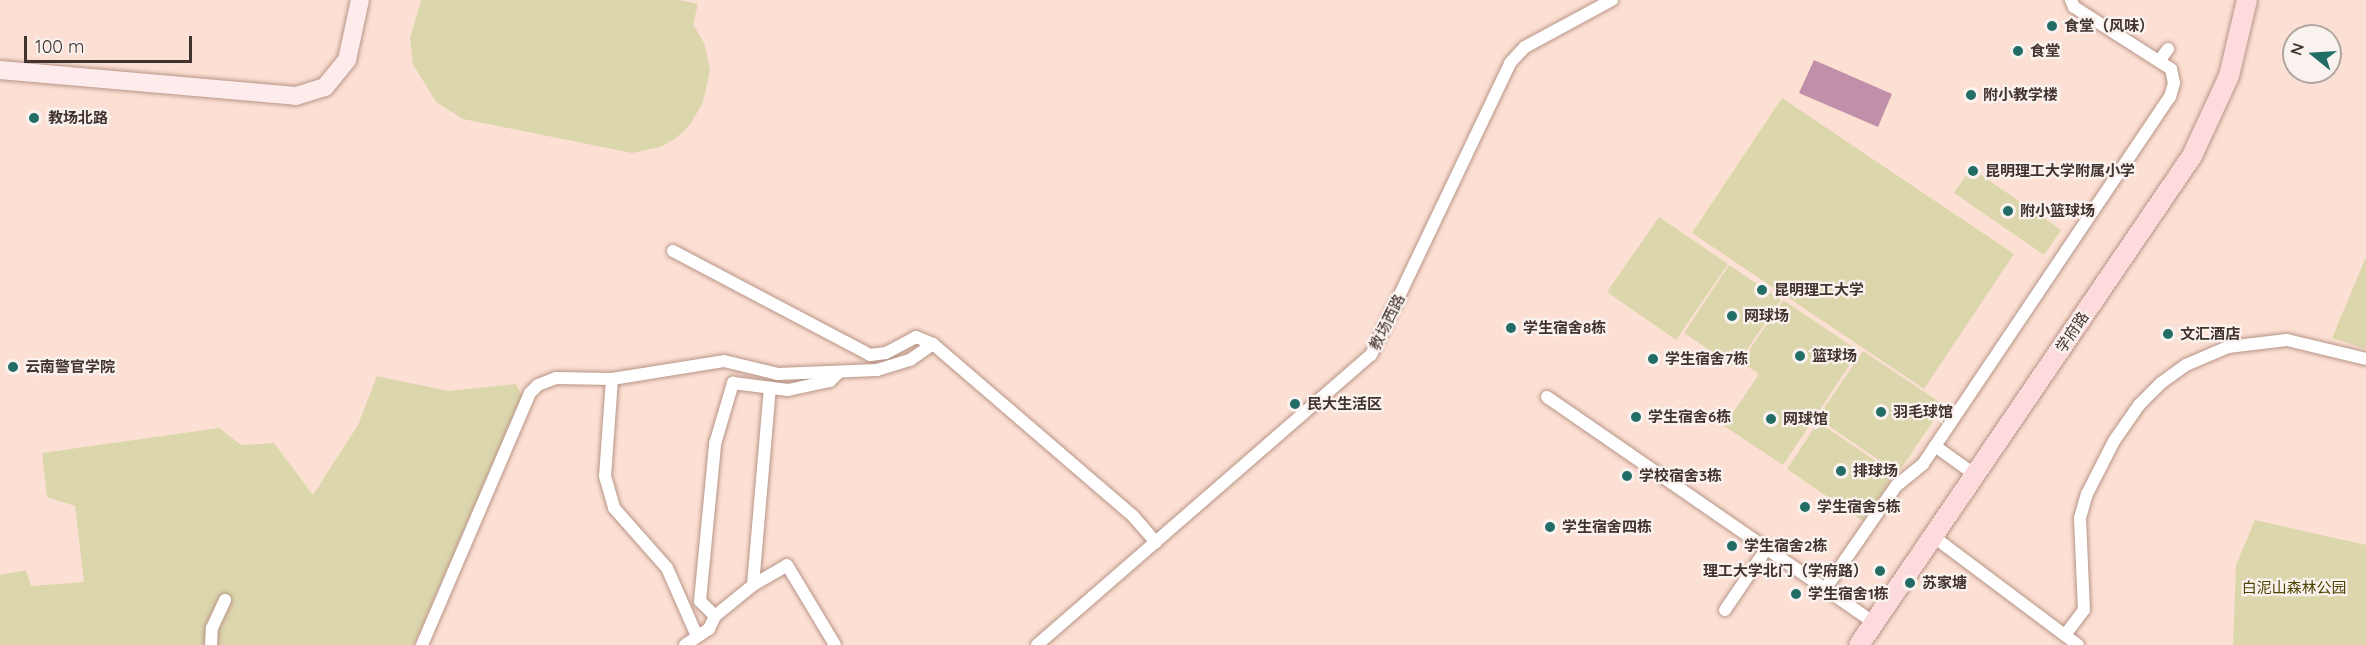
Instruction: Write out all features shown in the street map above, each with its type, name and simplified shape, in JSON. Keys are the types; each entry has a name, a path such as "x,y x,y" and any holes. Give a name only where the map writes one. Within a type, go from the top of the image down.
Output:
{"main road":[{"name":"学府路","path":"1859,645 2192,156 2229,76 2247,0"}],"street":[{"path":"0,70 296,96 326,87 347,60 360,0"},
{"name":"教场西路","path":"1037,645 1371,355 1510,63 1525,47 1612,0"},
{"path":"1825,589 1896,486 1923,464 2169,97 2174,84 2171,69 2074,6 2071,0"},
{"path":"2159,62 2168,49"},
{"path":"673,251 870,355 886,352 916,337 933,344 1133,516 1156,542"},
{"path":"2065,635 2084,610 2079,541 2080,518 2087,494 2114,441 2139,405 2161,382 2186,365 2228,347 2287,340 2366,359"},
{"path":"422,645 530,393 556,378 612,379 724,361 778,375 877,370 910,360 933,344"},
{"path":"715,616 700,601 714,444 733,383 770,388 808,388 830,381 838,372"},
{"path":"612,379 605,476 615,508 667,568 697,636"},
{"path":"753,585 770,388"},
{"path":"1547,397 1865,616"},
{"path":"1935,446 1976,475"},
{"path":"1934,537 2078,645"},
{"path":"1725,610 1767,548"},
{"path":"686,645 709,629 715,616 753,585 788,565 835,645"},
{"path":"211,645 212,628 225,600"}],"green space":[{"path":"421,0 679,0 698,4 693,24 705,45 710,70 703,102 690,125 675,139 660,147 632,153 463,119 436,102 413,64 410,38"},
{"path":"1782,98 2014,254 1924,389 1692,233"},
{"name":"附小篮球场","path":"1971,168 2061,230 2044,255 1954,193"},
{"path":"1659,217 1728,264 1676,340 1607,292"},
{"path":"2366,257 2366,349 2332,338"},
{"name":"网球场","path":"1729,265 1781,300 1735,367 1684,333"},
{"name":"篮球场","path":"1783,300 1859,351 1783,465 1724,426 1759,374 1741,362"},
{"name":"羽毛球馆","path":"1863,351 1944,405 1898,473 1817,418"},
{"path":"377,376 448,391 516,384 522,396 414,645 0,645 0,575 26,570 31,586 84,582 75,506 47,497 42,453 219,428 241,445 274,443 313,495 358,425"},
{"name":"排球场","path":"1818,422 1895,474 1863,521 1787,469"},
{"name":"白泥山森林公园","path":"2255,520 2366,545 2366,645 2233,645 2236,565"}],"shaded area":[{"path":"1814,60 1892,94 1878,127 1799,93"}],"place":[{"name":"食堂（风味）","path":"2052,26"},
{"name":"食堂","path":"2018,51"},
{"name":"附小教学楼","path":"1971,95"},
{"name":"教场北路","path":"34,118"},
{"name":"昆明理工大学附属小学","path":"1973,171"},
{"name":"附小篮球场","path":"2008,211"},
{"name":"昆明理工大学","path":"1762,290"},
{"name":"网球场","path":"1732,316"},
{"name":"学生宿舍8栋","path":"1511,328"},
{"name":"文汇酒店","path":"2168,334"},
{"name":"篮球场","path":"1800,356"},
{"name":"学生宿舍7栋","path":"1653,359"},
{"name":"云南警官学院","path":"13,367"},
{"name":"民大生活区","path":"1295,404"},
{"name":"羽毛球馆","path":"1881,412"},
{"name":"学生宿舍6栋","path":"1636,417"},
{"name":"网球馆","path":"1771,419"},
{"name":"排球场","path":"1841,471"},
{"name":"学校宿舍3栋","path":"1627,476"},
{"name":"学生宿舍5栋","path":"1805,507"},
{"name":"学生宿舍四栋","path":"1550,527"},
{"name":"学生宿舍2栋","path":"1732,546"},
{"name":"理工大学北门（学府路）","path":"1880,571"},
{"name":"苏家塘","path":"1910,583"},
{"name":"学生宿舍1栋","path":"1796,594"}]}
